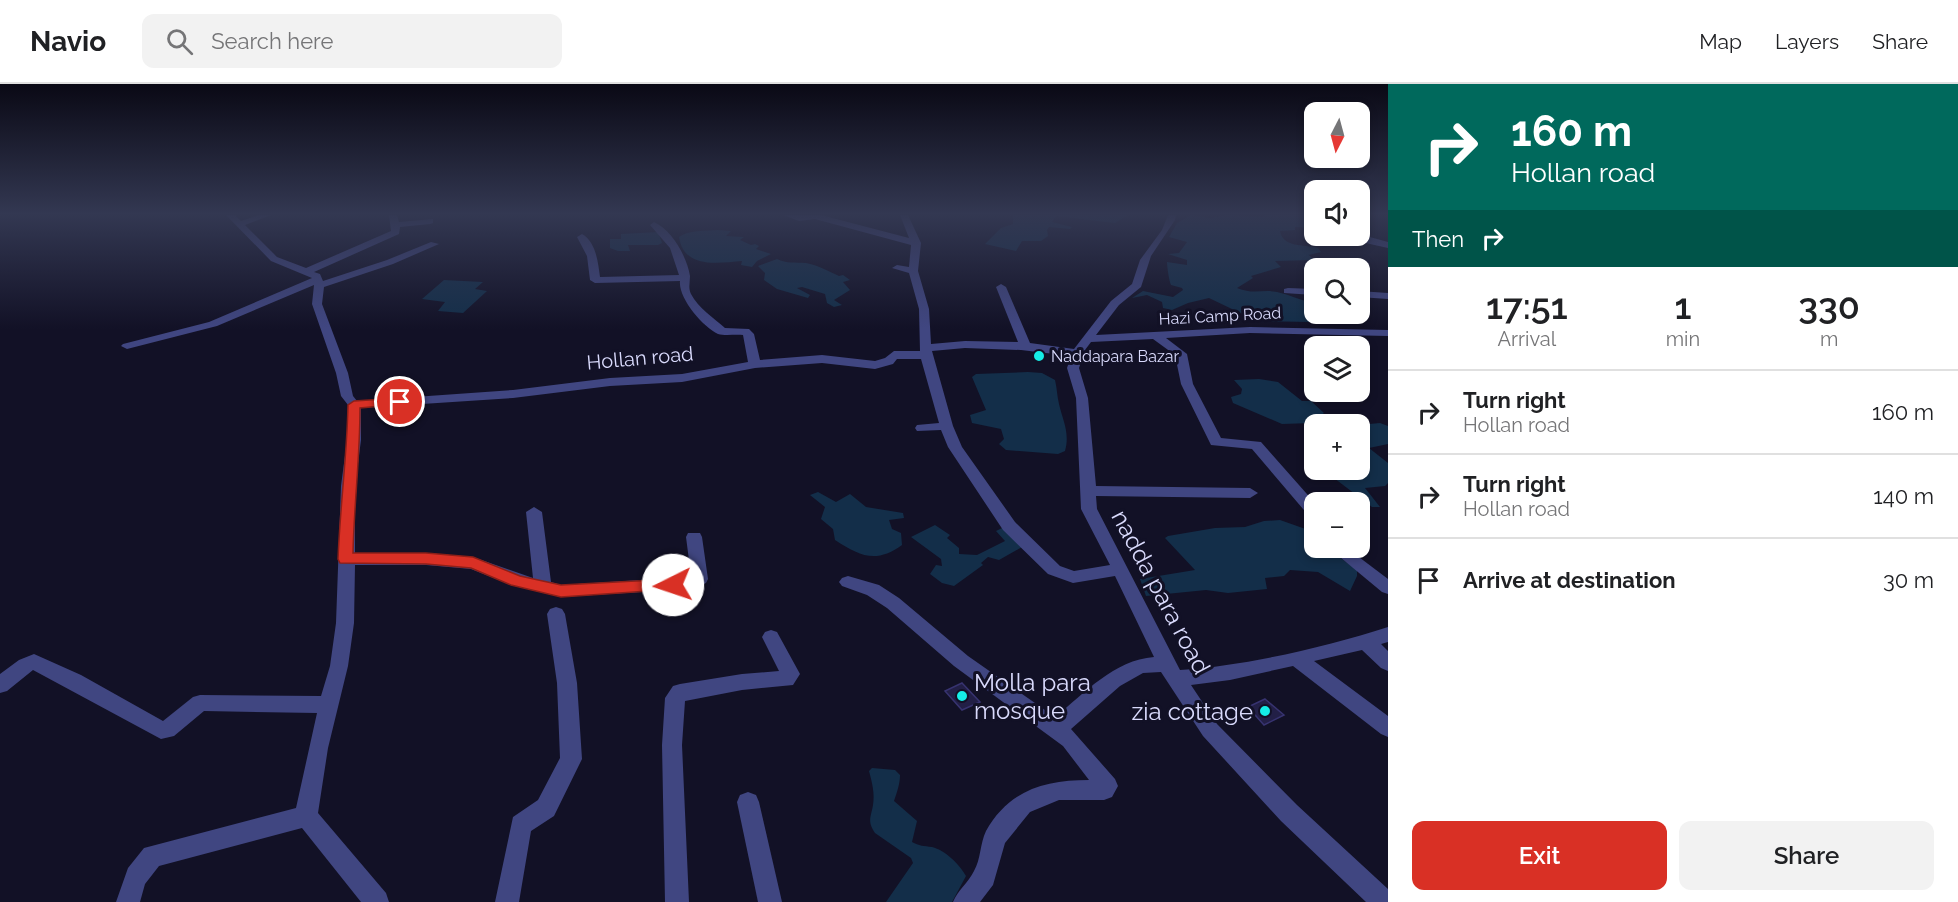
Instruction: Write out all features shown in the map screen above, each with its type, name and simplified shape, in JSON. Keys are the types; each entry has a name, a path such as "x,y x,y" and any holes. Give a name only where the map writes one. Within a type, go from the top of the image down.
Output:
{"street":[{"path":"268,253 274,259 315,278 390,262 412,253"},
{"path":"127,346 213,324 315,278 355,253"},
{"path":"591,253 595,280 684,278"},
{"path":"677,253 683,266 684,292 689,301 722,331 746,332 755,364"},
{"path":"915,253 913,270 924,309 926,351 946,426 955,447 1009,526 1054,570 1073,577 1120,569"},
{"path":"1083,346 1115,303 1137,285 1139,272 1148,253"},
{"path":"897,268 913,270"},
{"path":"315,278 316,304 342,374 347,396 354,405 353,456 348,486 345,623 339,666 318,748 306,816 372,896"},
{"path":"1001,287 1025,345"},
{"path":"1288,291 1304,292"},
{"path":"1370,295 1388,296"},
{"name":"Hazi Camp Road","path":"1025,345 1083,346 1156,336 1282,329 1385,334"},
{"path":"1156,336 1181,354 1187,384 1216,442 1256,445 1304,500"},
{"name":"Hollan road","path":"354,405 513,394 589,383 682,378 755,364 822,359 875,365 889,361 894,356 954,344 1025,345"},
{"name":"nadda para road","path":"1083,346 1073,368 1082,398 1089,509 1171,671 1210,730 1289,813 1384,902"},
{"path":"922,428 946,426"},
{"path":"1089,491 1250,493"},
{"path":"534,512 543,587"},
{"path":"345,559 426,559 473,563 517,581 561,591 692,583 700,579 694,537"},
{"path":"1350,558 1388,588"},
{"path":"848,582 873,590 893,603 961,661 1070,740 1107,786 1104,790 1059,790 1023,804 995,838 985,877 965,902"},
{"path":"507,902 521,825 546,808 571,759 567,683 556,614"},
{"path":"1056,729 1113,680 1140,666 1215,676 1367,643 1388,634"},
{"path":"677,902 672,745 675,698 680,692 742,682 786,679 790,674 771,637"},
{"path":"1367,643 1388,663"},
{"path":"1298,659 1388,728"},
{"path":"0,685 26,665 34,662 74,681 161,730 167,730 200,703 328,705"},
{"path":"748,802 770,902"},
{"path":"128,902 133,880 142,864 152,856 306,816"}],"water":[{"path":"686,253 771,254 757,261 752,267 741,265 742,261 712,263"},
{"path":"1316,253 1309,255 1312,258 1304,258 1304,260 1275,261 1281,267 1251,276 1253,278 1237,288 1248,291 1272,291 1304,301 1304,322 1257,321 1209,298 1172,310 1163,308 1162,302 1147,295 1132,298 1143,291 1173,297 1183,290 1171,285 1167,262 1187,265 1187,260 1168,254"},
{"path":"777,259 806,263 839,276 843,275 850,280 843,282 850,290 834,300 842,305 834,307 827,303 825,294 802,287 797,288 810,295 808,298 777,289 764,280 765,273 758,266"},
{"path":"444,280 483,282 475,289 487,291 463,313 438,311 445,302 422,299"},
{"path":"1042,373 1055,380 1067,438 1065,451 1058,454 1006,450 999,444 1004,439 1001,429 972,423 970,415 986,410 972,377 976,374"},
{"path":"1259,379 1278,382 1302,401 1312,402 1324,413 1304,414 1304,423 1282,424 1233,403 1231,397 1241,394 1242,389 1234,380"},
{"path":"1380,423 1388,426 1388,444 1370,448 1370,424"},
{"path":"1370,449 1388,463 1388,483 1385,486 1365,488 1368,492 1352,492 1337,480 1370,480"},
{"path":"818,492 836,502 850,494 866,507 903,513 904,518 889,520 892,529 901,533 902,545 884,554 868,556 835,540 833,529 821,519 825,507 810,495"},
{"path":"1370,494 1380,507 1370,505"},
{"path":"1280,520 1304,528 1304,558 1340,558 1357,570 1357,576 1350,591 1318,572 1290,570 1284,576 1265,578 1267,589 1228,593 1206,590 1146,596 1140,579 1195,570 1165,538 1168,536 1215,528 1245,527 1264,521"},
{"path":"935,525 950,535 947,538 959,548 959,554 977,555 1005,541 996,531 1004,527 1022,547 999,560 988,557 981,563 983,565 954,586 942,583 930,574 936,565 942,566 941,559 911,537"},
{"path":"872,768 895,770 900,775 894,801 917,821 912,842 942,851 960,867 966,876 952,902 886,902 913,863 911,858 875,833 871,825 874,801 869,771"}],"building":[{"name":"Molla para mosque","path":"962,683 980,702 962,710 945,691"},
{"name":"zia cottage","path":"1265,699 1284,715 1264,725 1248,707"}],"place":[{"name":"Naddapara Bazar","path":"1039,356"},
{"name":"Molla para mosque","path":"962,696"},
{"name":"zia cottage","path":"1265,711"}],"route":[{"path":"400,402 354,405 354,440 348,486 345,559 426,559 473,563 517,581 561,591 673,585"}]}
